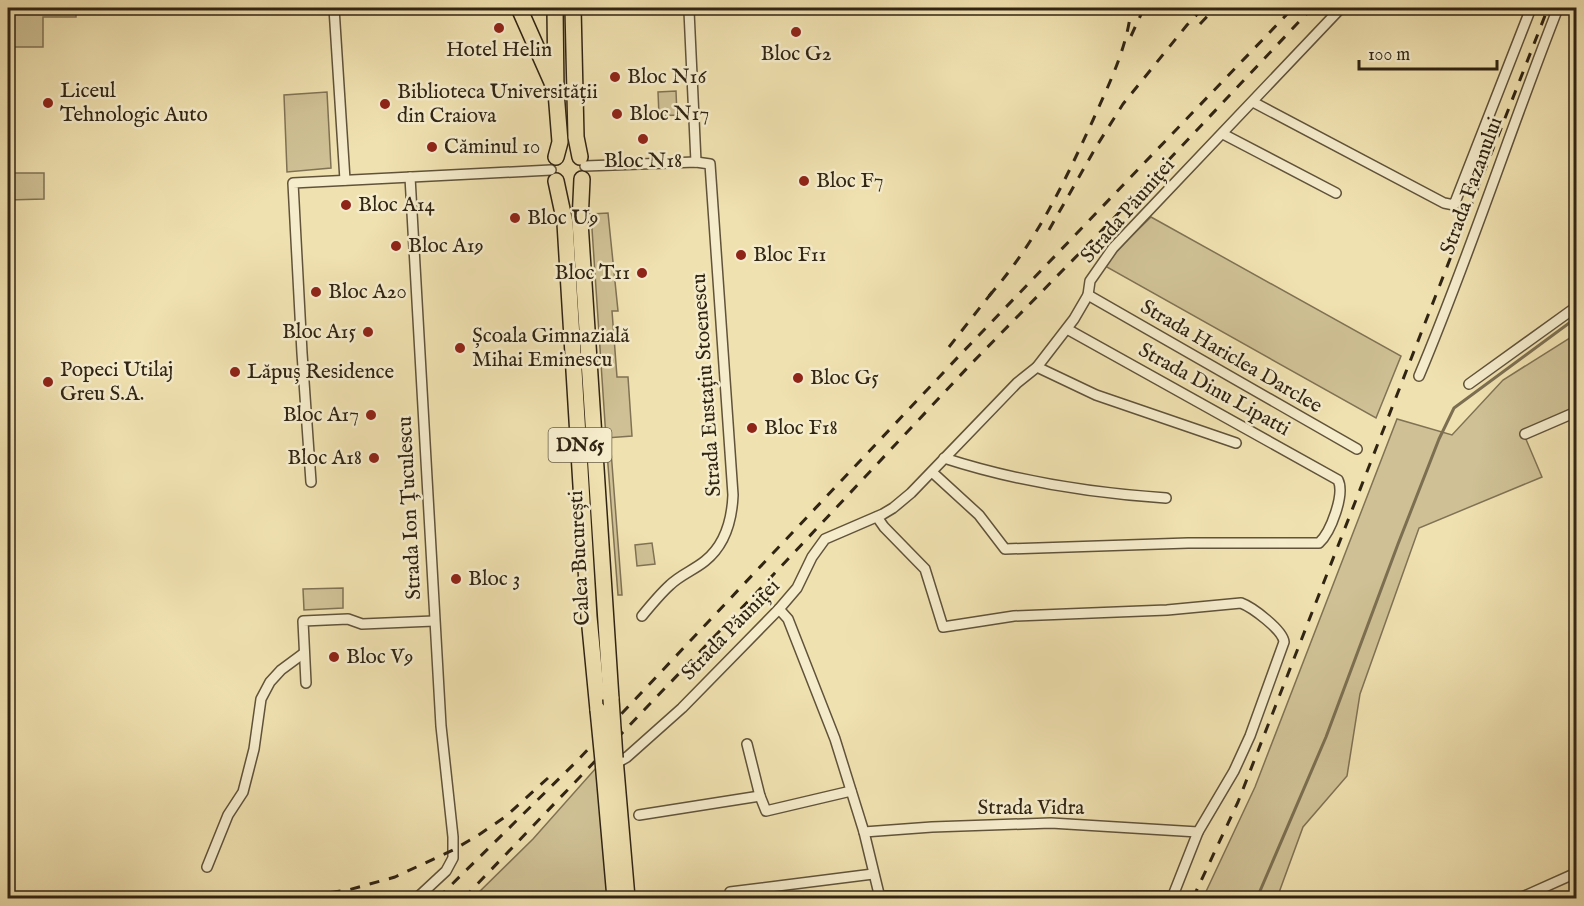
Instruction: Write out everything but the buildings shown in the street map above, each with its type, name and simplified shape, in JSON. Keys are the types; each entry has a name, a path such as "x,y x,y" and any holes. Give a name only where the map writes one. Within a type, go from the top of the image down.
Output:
{"main road":[{"path":"519,8 556,92"},
{"name":"Calea București","path":"555,8 556,92 560,142 554,169 565,223 599,642 611,699 609,762 617,897"},
{"name":"Calea București","path":"573,8 576,137 582,167 580,222 599,642 598,710 609,762"},
{"path":"574,26 580,13 586,8"},
{"path":"569,152 582,167 575,184 567,186 554,169 562,153 569,152"}],"street":[{"path":"334,8 345,180"},
{"path":"582,167 696,162 689,11 692,8"},
{"name":"Strada Păuniței","path":"609,762 682,708 778,609 797,588 812,557 825,539 893,508 932,472 1017,382 1037,367 1067,329 1088,295 1090,281 1113,248 1341,8"},
{"path":"1253,102 1444,203 1454,205 1531,8"},
{"name":"Strada Fazanului","path":"1419,376 1444,315 1558,8"},
{"path":"1223,134 1336,193"},
{"name":"Strada Eustațiu Stoenescu","path":"642,616 672,584 705,561 715,550 728,528 732,511 733,495 710,164 696,162"},
{"path":"311,482 293,183 554,169"},
{"name":"Strada Ion Țuculescu","path":"410,177 434,621 441,726 453,837 453,858 450,866 417,898"},
{"name":"Strada Hariclea Darclee","path":"1088,295 1357,449"},
{"path":"1469,384 1576,307"},
{"name":"Strada Dinu Lipatti","path":"932,472 979,515 1005,549 1188,543 1319,543 1327,536 1339,501 1341,486 1338,480 1067,329"},
{"path":"1037,367 1096,395 1236,443"},
{"path":"1525,434 1576,412"},
{"path":"944,458 1010,478 1116,495 1166,498"},
{"path":"778,609 788,620 835,739 864,832 879,897 1173,897 1198,832 1234,771 1250,736 1284,642 1280,631 1252,607 1241,603 1167,610 1014,616 943,627 925,569 877,517"},
{"path":"306,683 303,621 348,619 362,624 434,621"},
{"path":"207,867 228,815 245,784 258,728 261,699 270,682 281,670 304,653"},
{"path":"747,744 766,811 851,791"},
{"path":"639,815 760,796"},
{"name":"Strada Vidra","path":"864,832 932,827 1051,824 1198,832"},
{"path":"1520,898 1576,873"},
{"path":"730,892 873,874"}],"shaded area":[{"path":"8,8 76,8 76,17 43,17 43,47 8,47"},
{"path":"676,91 677,115 659,116 658,92"},
{"path":"327,92 331,168 287,172 284,95"},
{"path":"8,173 44,173 44,199 8,200"},
{"path":"608,213 618,311 612,311 617,377 628,377 632,436 606,438 591,214"},
{"path":"1151,217 1401,356 1376,418 1105,266 1109,258"},
{"path":"1576,334 1576,369 1574,370 1576,408 1522,430 1542,477 1419,528 1360,694 1347,776 1303,827 1277,898 1203,898 1255,787 1397,419 1452,435 1503,380"},
{"path":"611,451 622,595 618,595 607,452"},
{"path":"652,543 655,564 637,566 635,545"},
{"path":"343,588 343,608 304,610 303,589"},
{"path":"596,768 607,891 594,898 473,898 533,839"}],"waterway":[{"path":"1257,898 1326,737 1398,544 1439,439 1454,408 1576,318"}],"railway":[{"path":"989,296 1035,233 1071,167 1117,65 1126,36 1131,8"},
{"path":"1131,36 1144,8"},
{"path":"1049,230 1123,104 1203,8"},
{"path":"1200,24 1215,8"},
{"path":"438,898 576,762 959,356 1293,8"},
{"path":"464,898 1312,8"},
{"path":"1193,898 1238,802 1548,8"},
{"path":"949,347 993,291"},
{"path":"291,898 348,890 395,877 453,850 505,817 548,778"}],"place":[{"name":"Hotel Helin","path":"499,28"},
{"name":"Bloc G2","path":"796,32"},
{"name":"Bloc N16","path":"615,77"},
{"name":"Liceul Tehnologic Auto","path":"48,103"},
{"name":"Biblioteca Universității din Craiova","path":"385,104"},
{"name":"Bloc N17","path":"617,114"},
{"name":"Bloc N18","path":"643,139"},
{"name":"Căminul 10","path":"432,147"},
{"name":"Bloc F7","path":"804,181"},
{"name":"Bloc A14","path":"346,205"},
{"name":"Bloc U9","path":"515,218"},
{"name":"Bloc A19","path":"396,246"},
{"name":"Bloc F11","path":"741,255"},
{"name":"Bloc T11","path":"642,273"},
{"name":"Bloc A20","path":"316,292"},
{"name":"Bloc A15","path":"368,332"},
{"name":"Școala Gimnazială Mihai Eminescu","path":"460,348"},
{"name":"Lăpuș Residence","path":"235,372"},
{"name":"Bloc G5","path":"798,378"},
{"name":"Popeci Utilaj Greu S.A.","path":"48,382"},
{"name":"Bloc A17","path":"371,415"},
{"name":"Bloc F18","path":"752,428"},
{"name":"Bloc A18","path":"374,458"},
{"name":"Bloc 3","path":"456,579"},
{"name":"Bloc V9","path":"334,657"}]}
